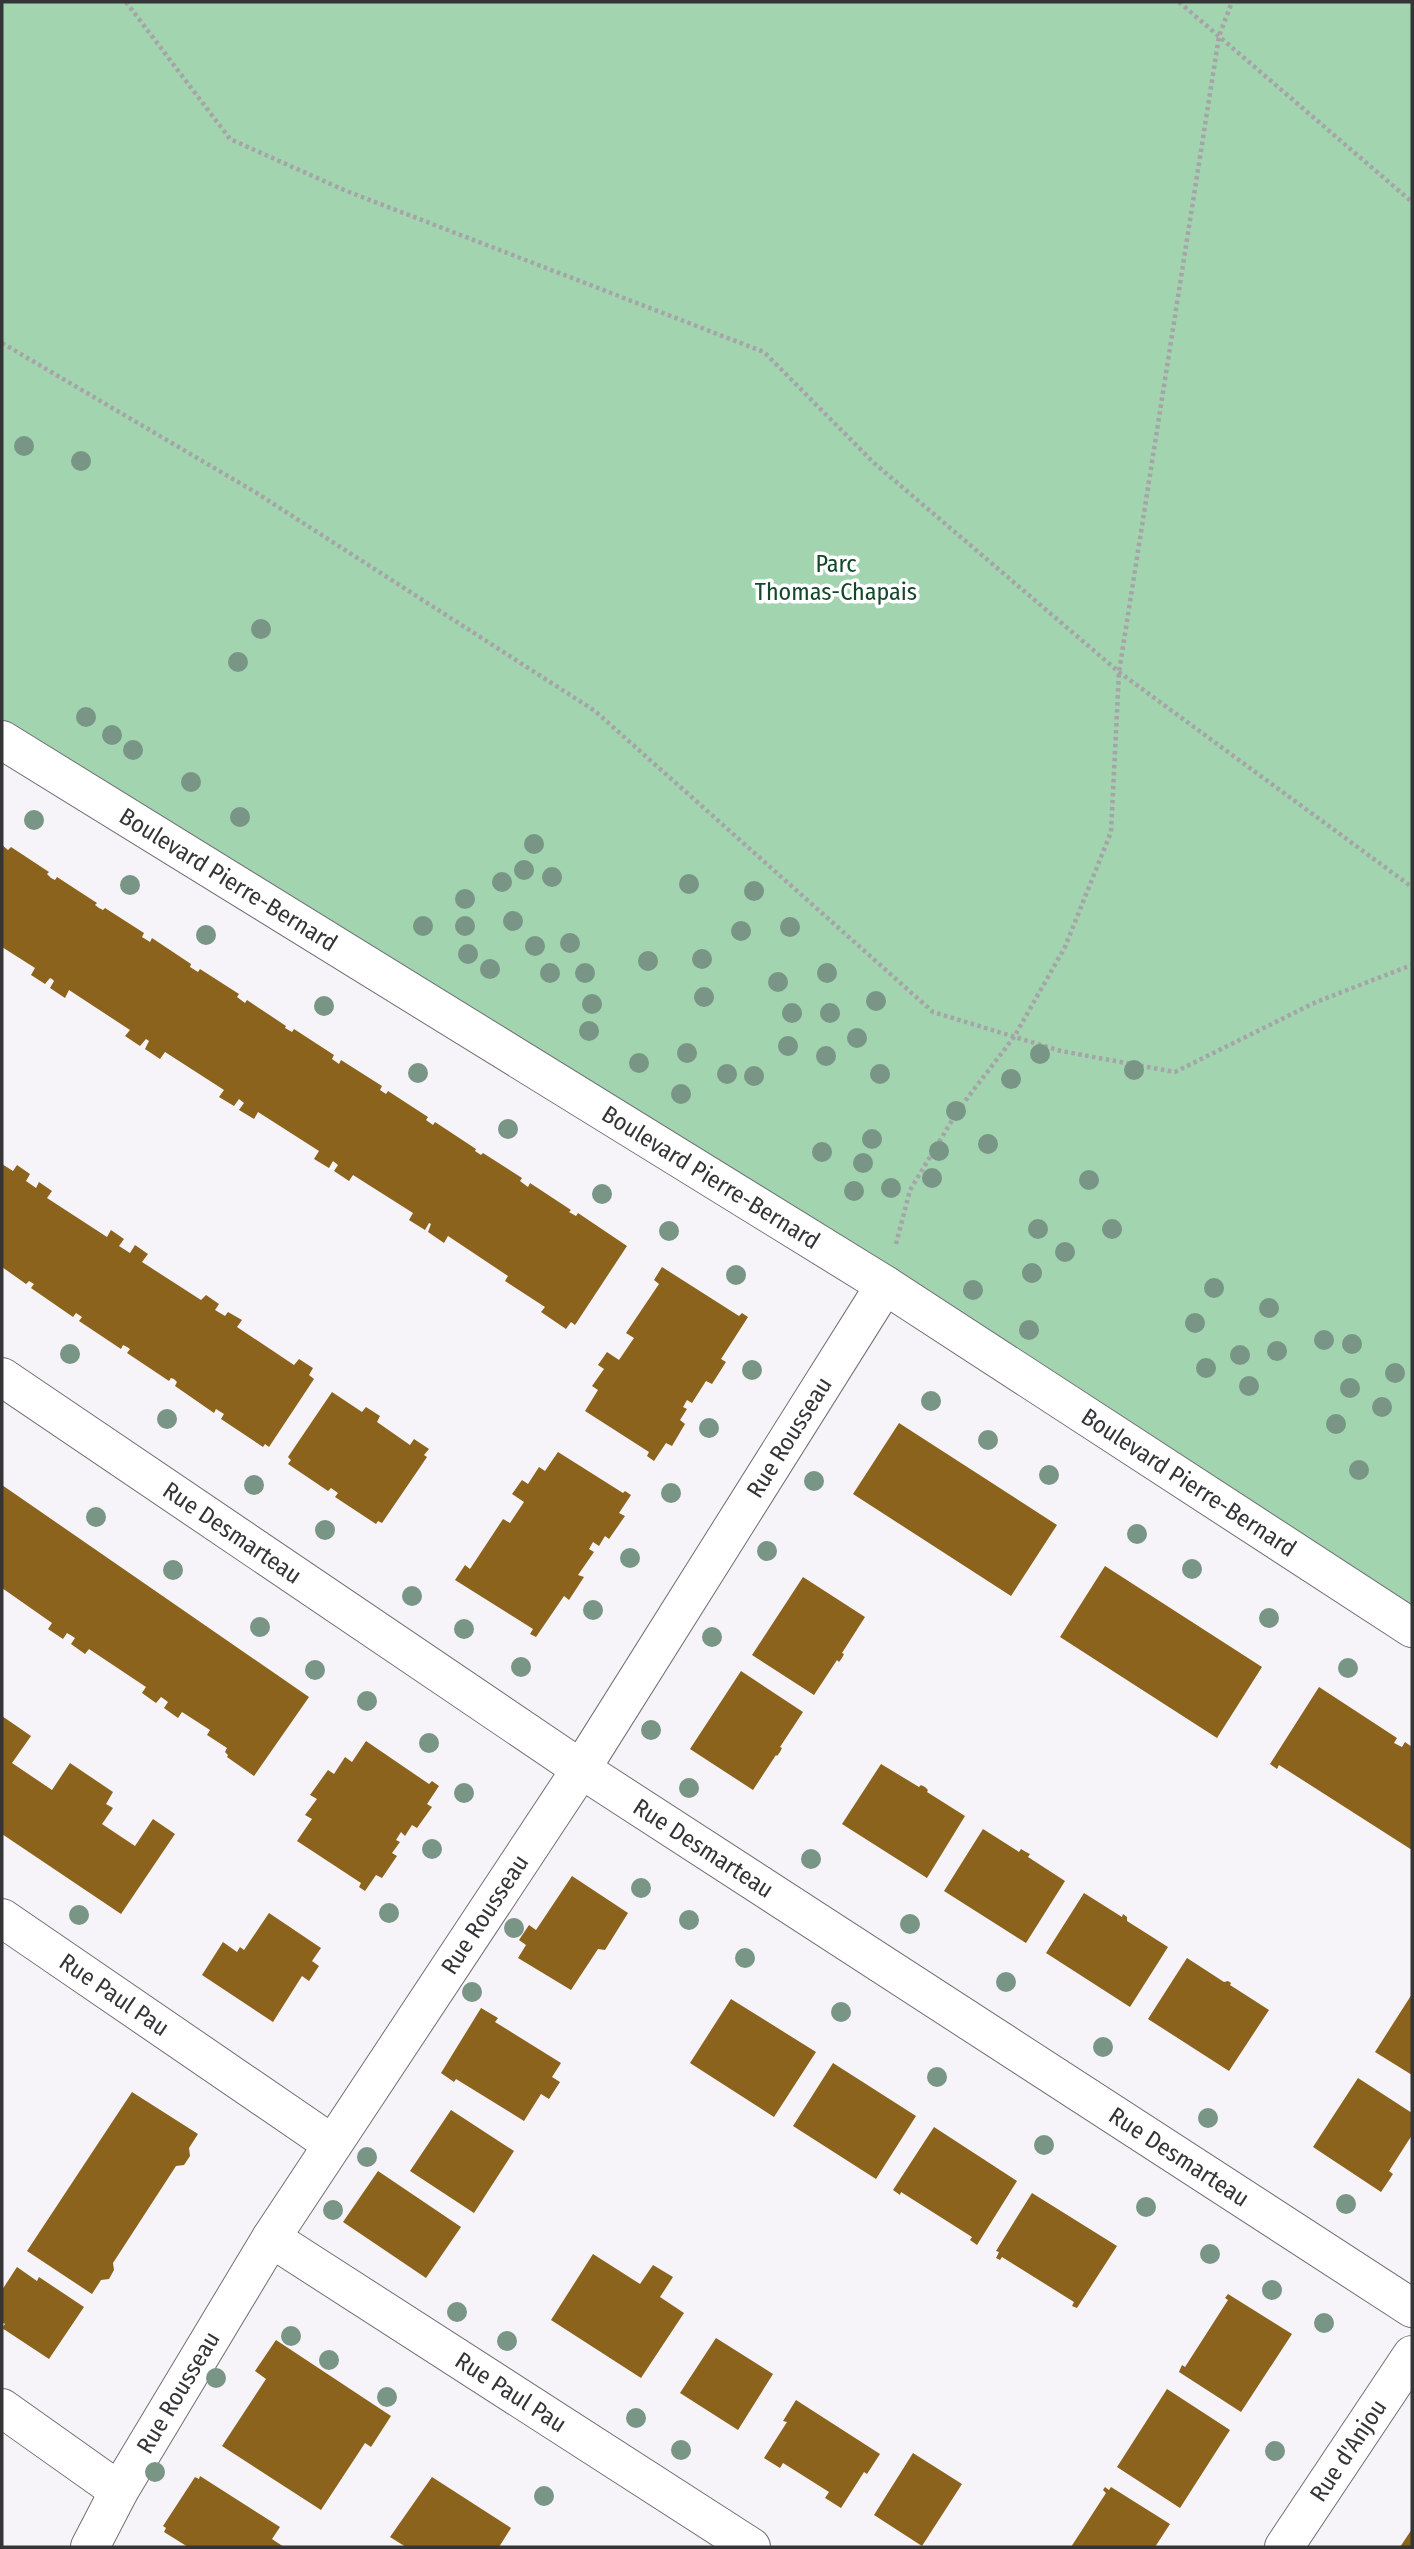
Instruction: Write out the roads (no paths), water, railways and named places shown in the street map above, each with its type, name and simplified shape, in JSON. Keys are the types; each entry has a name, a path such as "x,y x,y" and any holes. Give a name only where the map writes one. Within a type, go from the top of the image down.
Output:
{"street":[{"name":"Boulevard Pierre-Bernard","path":"2,740 885,1285 1412,1628"},
{"name":"Rue Rousseau","path":"90,2547 119,2491 271,2238 581,1769 885,1285"},
{"name":"Rue Desmarteau","path":"2,1377 581,1769 1412,2308"},
{"name":"Rue Paul Pau","path":"2,1918 332,2144"},
{"name":"Rue Paul Pau","path":"271,2238 751,2547"},
{"name":"Rue d'Anjou","path":"1284,2547 1412,2355"},
{"path":"2,2407 119,2491"}],"park label":[{"name":"Parc Thomas-Chapais","path":"836,578"}]}
